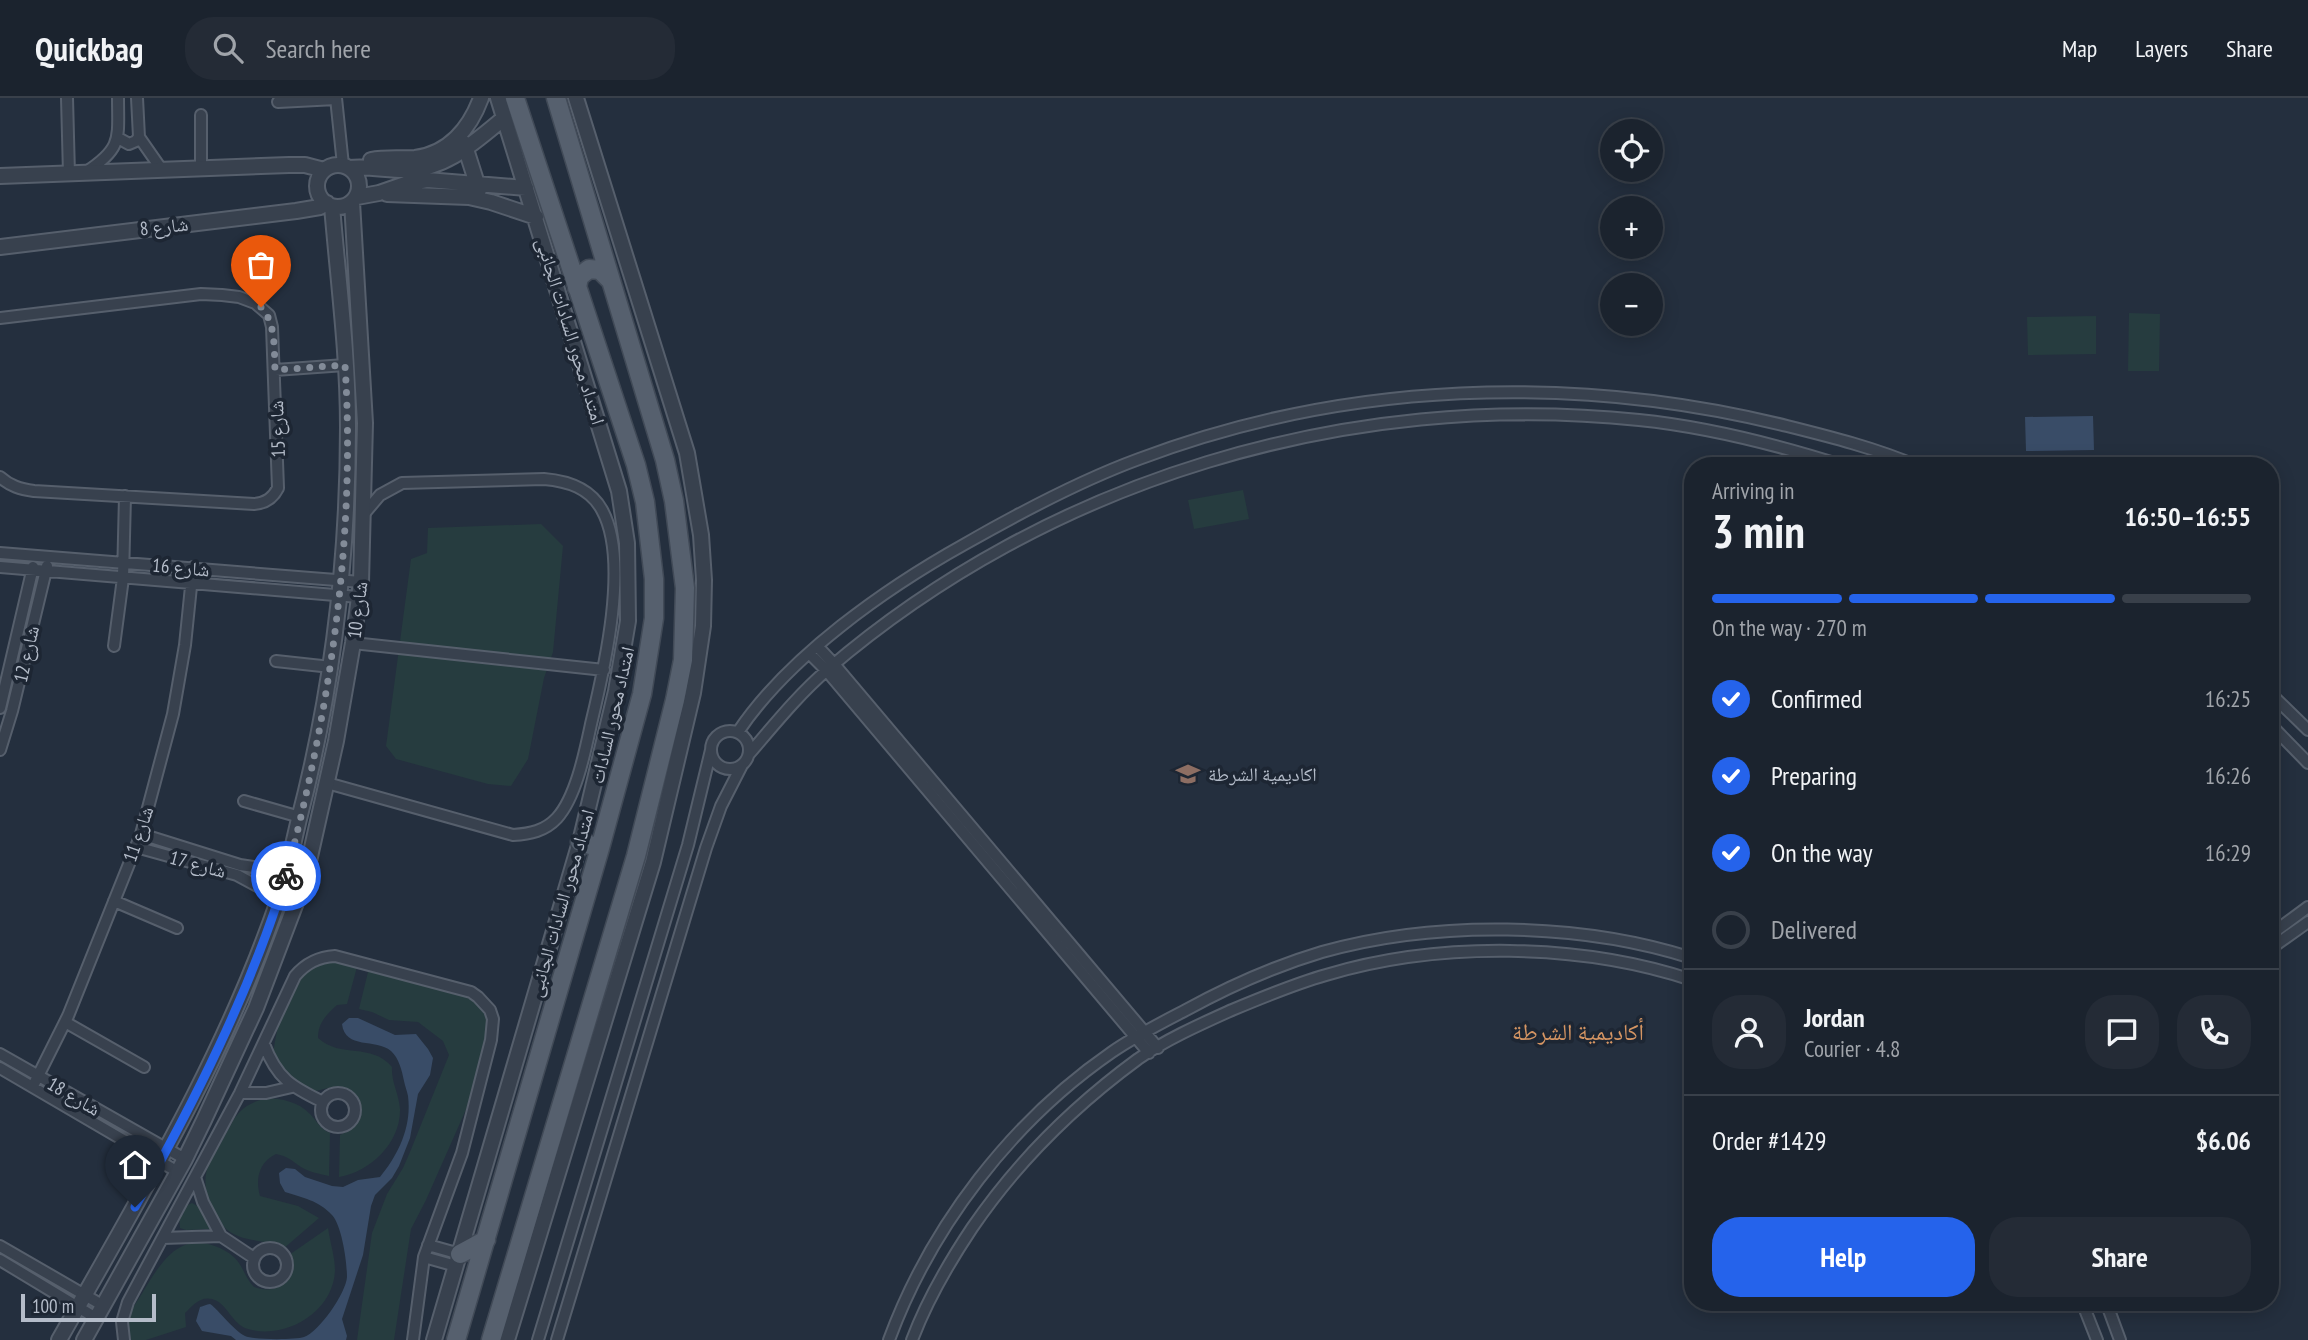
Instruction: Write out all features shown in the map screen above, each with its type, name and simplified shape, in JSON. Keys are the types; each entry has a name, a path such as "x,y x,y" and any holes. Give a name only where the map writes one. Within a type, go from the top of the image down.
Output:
{"main road":[{"name":"امتداد محور السادات","path":"456,1340 600,848 647,669 654,618 652,541 639,477 515,98"},
{"path":"491,1340 636,856 683,660 685,588 674,501 665,460 556,98"},
{"path":"562,238 579,241 588,234 592,224"},
{"path":"577,288 579,277 589,269 600,270 609,279"},
{"path":"580,842 600,848"},
{"path":"458,1260 486,1240"}],"street":[{"path":"66,98 76,174"},
{"path":"76,174 104,159 118,138 118,98"},
{"path":"137,98 139,137 162,170"},
{"path":"479,192 464,142 481,98"},
{"name":"امتداد محور السادات الجانبى","path":"435,1340 580,842 628,621 627,544 619,491 498,98"},
{"path":"507,1340 653,862 695,682 703,614 701,535 687,453 576,98"},
{"path":"278,102 336,99 351,167 359,183 354,199"},
{"path":"201,115 201,169"},
{"path":"504,118 464,142 419,157 372,160 351,167 332,166 324,170 317,185 318,193 329,204 346,205 354,199 427,180 479,192 536,217"},
{"path":"118,138 129,144 139,137"},
{"path":"0,176 305,165 324,170"},
{"path":"479,192 526,188"},
{"name":"شارع 10","path":"84,1340 181,1166 251,1019 305,879 327,783 353,643 361,582 365,423 354,199"},
{"name":"شارع 10","path":"59,1340 164,1156 216,1054 259,953 279,896 309,782 331,667 348,452 345,365 329,204"},
{"name":"شارع 8","path":"0,247 296,211 329,204"},
{"name":"شارع 15","path":"0,318 201,295 239,297 255,303 268,315 272,327 278,488 274,495 261,504 254,504 34,491 18,488 0,477"},
{"path":"275,370 345,365"},
{"path":"738,732 761,702 814,651 880,598 928,565 993,528 1139,459 1227,430 1388,398 1474,392 1556,393 1651,399 1740,414 1812,432 1889,457"},
{"path":"1339,407 1343,430"},
{"path":"557,1340 706,848 721,806 742,765 749,754 830,667 952,578 1083,508 1143,483 1234,453 1343,430 1478,414 1567,415 1628,419 1724,434 1810,457"},
{"path":"1227,430 1234,453"},
{"path":"327,783 513,835 530,834 545,828 557,818 576,779 610,636 613,599 608,523 601,508 578,486 544,479 402,483 380,495 363,515"},
{"path":"114,646 124,578 125,496"},
{"name":"شارع 16","path":"0,553 192,567 339,588 359,597"},
{"name":"شارع 12","path":"0,707 34,557"},
{"name":"شارع 12","path":"0,750 12,712 48,558"},
{"name":"شارع 16","path":"0,567 191,582 339,588 361,582"},
{"name":"شارع 11","path":"33,1086 65,1022 141,834 173,714 185,645 192,567"},
{"path":"353,643 604,670"},
{"path":"814,651 1153,1051"},
{"path":"276,662 331,667"},
{"path":"2279,702 2308,730"},
{"path":"0,707 12,712"},
{"path":"538,1340 688,845 712,744 726,731 738,732 747,741 749,754"},
{"path":"2279,732 2308,762"},
{"path":"711,750 719,766 731,769 742,765"},
{"path":"244,801 300,817"},
{"name":"شارع 17","path":"141,834 240,865 305,879"},
{"name":"شارع 17","path":"136,847 237,875 279,896 298,902"},
{"path":"114,901 177,928"},
{"path":"2279,928 2308,907"},
{"path":"2279,943 2308,922"},
{"path":"889,1340 932,1248 988,1168 1027,1123 1113,1052 1216,993 1328,951 1447,931 1533,930 1613,939 1684,956"},
{"path":"1328,951 1335,972"},
{"path":"912,1340 948,1264 989,1203 1030,1153 1089,1098 1153,1051 1202,1024 1277,991 1335,972 1385,961 1483,951 1553,953 1611,961 1684,977"},
{"path":"124,1340 124,1312 240,1093 295,976 308,963 326,957 352,960 471,992 485,1003 493,1018 489,1051 462,1153 424,1257 413,1340"},
{"path":"65,1022 144,1066"},
{"path":"264,1044 275,1068 292,1087 323,1102"},
{"name":"شارع 18","path":"0,1054 39,1075 164,1156"},
{"name":"شارع 18","path":"0,1068 181,1166"},
{"path":"240,1093 266,1093 292,1087"},
{"path":"195,1177 203,1202 221,1236 254,1258"},
{"path":"163,1238 221,1236"},
{"path":"428,1245 458,1260"},
{"path":"0,1246 81,1302"},
{"path":"424,1257 458,1260"},
{"path":"0,1260 99,1312"},
{"path":"2086,1311 2097,1340"},
{"path":"2109,1311 2120,1340"}],"green space":[{"path":"2129,313 2160,314 2159,371 2128,371"},
{"path":"2096,316 2096,354 2028,355 2027,317"},
{"path":"1243,490 1249,519 1194,529 1188,500"},
{"path":"541,524 563,546 553,652 544,678 528,759 511,786 488,784 396,759 386,746 411,559 427,553 428,528"},
{"path":"333,962 357,967 347,1004 337,1005 326,1016 319,1028 318,1038 336,1048 365,1052 384,1059 392,1067 400,1109 395,1133 382,1154 362,1169 339,1177 340,1135 357,1121 360,1110 357,1099 340,1087 311,1092 287,1077 273,1054 278,1025 296,984 306,973"},
{"path":"369,968 456,990 477,1000 490,1023 479,1080 411,1229 394,1340 357,1340 372,1233 387,1194 410,1152 449,1055 443,1041 418,1022 389,1020 359,1009"},
{"path":"268,1098 296,1104 330,1133 329,1176 307,1170 287,1157 276,1154 262,1166 258,1183 260,1196 298,1206 319,1218 283,1249 237,1236 223,1226 210,1205 205,1180 209,1164 235,1118 250,1104"},
{"path":"192,1203 199,1207 212,1229 180,1228 179,1215 183,1215 184,1207"},
{"path":"328,1228 335,1266 332,1286 317,1310 305,1319 277,1330 248,1329 237,1323 217,1301 208,1298 197,1302 185,1313 186,1327 146,1340 129,1340 128,1323 133,1308 165,1259 174,1251 194,1243 206,1243 220,1248 234,1257 254,1287 271,1289 289,1278 292,1264 289,1255"}],"water":[{"path":"2093,416 2094,450 2026,451 2025,417"},
{"path":"349,1018 358,1018 395,1035 416,1034 433,1058 430,1075 418,1094 410,1138 399,1166 392,1178 375,1195 371,1206 363,1255 342,1319 346,1340 236,1340 231,1336 202,1331 196,1321 200,1307 210,1304 245,1336 274,1339 304,1337 324,1320 342,1292 347,1277 346,1263 336,1220 316,1203 285,1192 279,1173 286,1168 295,1169 305,1177 343,1187 358,1180 380,1177 398,1150 406,1129 409,1107 400,1065 394,1054 385,1047 355,1041 349,1037 342,1024"}],"way so far":[{"path":"261,307 268,315 272,327 275,370 345,365 348,424 344,533 331,667 309,782 286,876"}],"place":[{"name":"اكاديمية الشرطة","path":"1188,774"}],"district":[{"name":"أكاديمية الشرطة","path":"1578,1032"}],"route":[{"path":"135,1207 168,1150 216,1054 259,953 286,876"}]}
